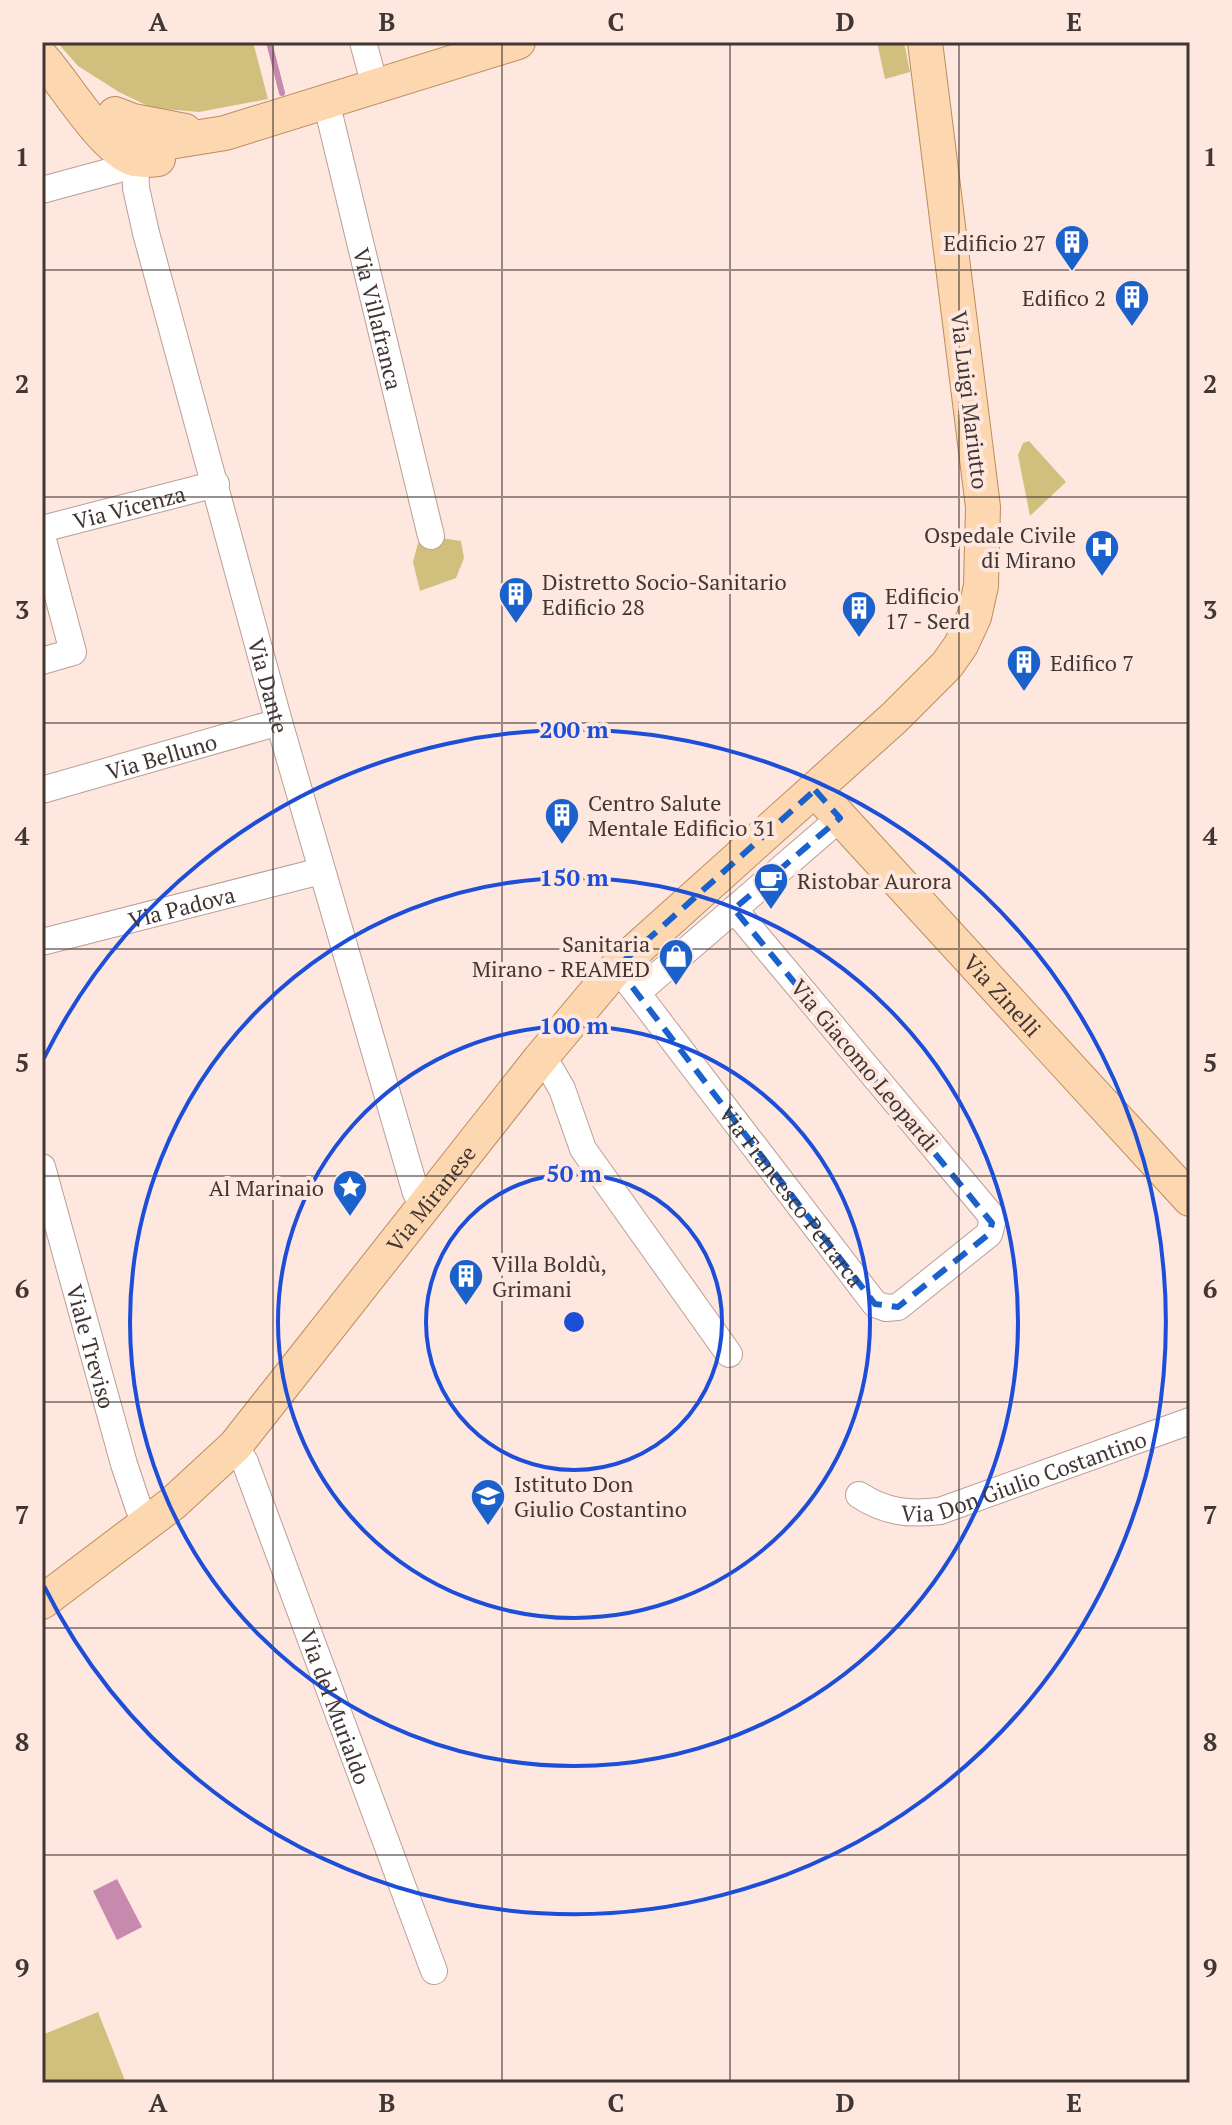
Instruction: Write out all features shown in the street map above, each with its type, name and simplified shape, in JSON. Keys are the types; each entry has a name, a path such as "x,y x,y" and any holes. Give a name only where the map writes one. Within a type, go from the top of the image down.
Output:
{"main road":[{"path":"135,173 157,159 211,142 225,133 518,42"},
{"name":"Via Luigi Mariutto","path":"815,790 947,665 974,617 981,586 983,507 925,42"},
{"path":"48,64 94,103 115,114 168,130 225,133"},
{"path":"48,64 135,173"},
{"path":"115,114 124,123 134,143 135,173"},
{"name":"Via Zinelli","path":"815,790 1190,1199"},
{"name":"Via Miranese","path":"42,1602 150,1521 235,1446 540,1059 627,980 815,790"}],"street":[{"path":"363,42 375,86"},
{"name":"Via Villafranca","path":"326,101 431,536"},
{"path":"42,190 116,170 135,173"},
{"name":"Via Dante","path":"135,173 321,871 416,1193 428,1202"},
{"name":"Via Vicenza","path":"42,529 216,484"},
{"path":"42,536 73,652 42,661"},
{"name":"Via Belluno","path":"42,790 279,722"},
{"name":"Via Miranese","path":"627,980 734,909 840,818"},
{"name":"Via Padova","path":"42,942 321,871"},
{"name":"Via Giacomo Leopardi","path":"734,909 990,1214 992,1223"},
{"name":"Via Francesco Petrarca","path":"627,980 875,1304 886,1308 898,1307 989,1234 992,1223"},
{"path":"540,1059 562,1089 583,1149 729,1354"},
{"name":"Viale Treviso","path":"42,1167 124,1464 139,1509 150,1521"},
{"name":"Via Don Giulio Costantino","path":"859,1495 880,1508 920,1513 940,1511 1190,1421"},
{"name":"Via del Murialdo","path":"235,1446 245,1462 434,1971"}],"highlighted area":[{"path":"815,790 840,818 734,909 992,1223 989,1234 898,1307 875,1304 617,967"}],"shaded area":[{"path":"57,42 253,42 268,99 199,112 152,108 78,66"},
{"path":"877,42 904,42 910,72 885,79"},
{"path":"1029,441 1066,482 1030,516 1018,455 1023,443"},
{"path":"441,538 461,541 464,558 456,578 420,591 413,562 418,543"},
{"path":"117,1879 142,1927 117,1940 93,1891"},
{"path":"98,2012 126,2083 42,2083 42,2035"}],"waterway":[{"path":"269,42 282,93"}],"place":[{"name":"Edificio 27","path":"1072,273"},
{"name":"Edifico 2","path":"1132,328"},
{"name":"Ospedale Civile di Mirano","path":"1102,578"},
{"name":"Distretto Socio-Sanitario Edificio 28","path":"516,625"},
{"name":"Edificio 17 - Serd","path":"859,639"},
{"name":"Edifico 7","path":"1024,693"},
{"name":"Centro Salute Mentale Edificio 31","path":"562,846"},
{"name":"Ristobar Aurora","path":"771,911"},
{"name":"Sanitaria Mirano - REAMED","path":"676,987"},
{"name":"Al Marinaio","path":"350,1218"},
{"name":"Villa Boldù, Grimani","path":"466,1307"},
{"name":"Istituto Don Giulio Costantino","path":"488,1527"}]}
